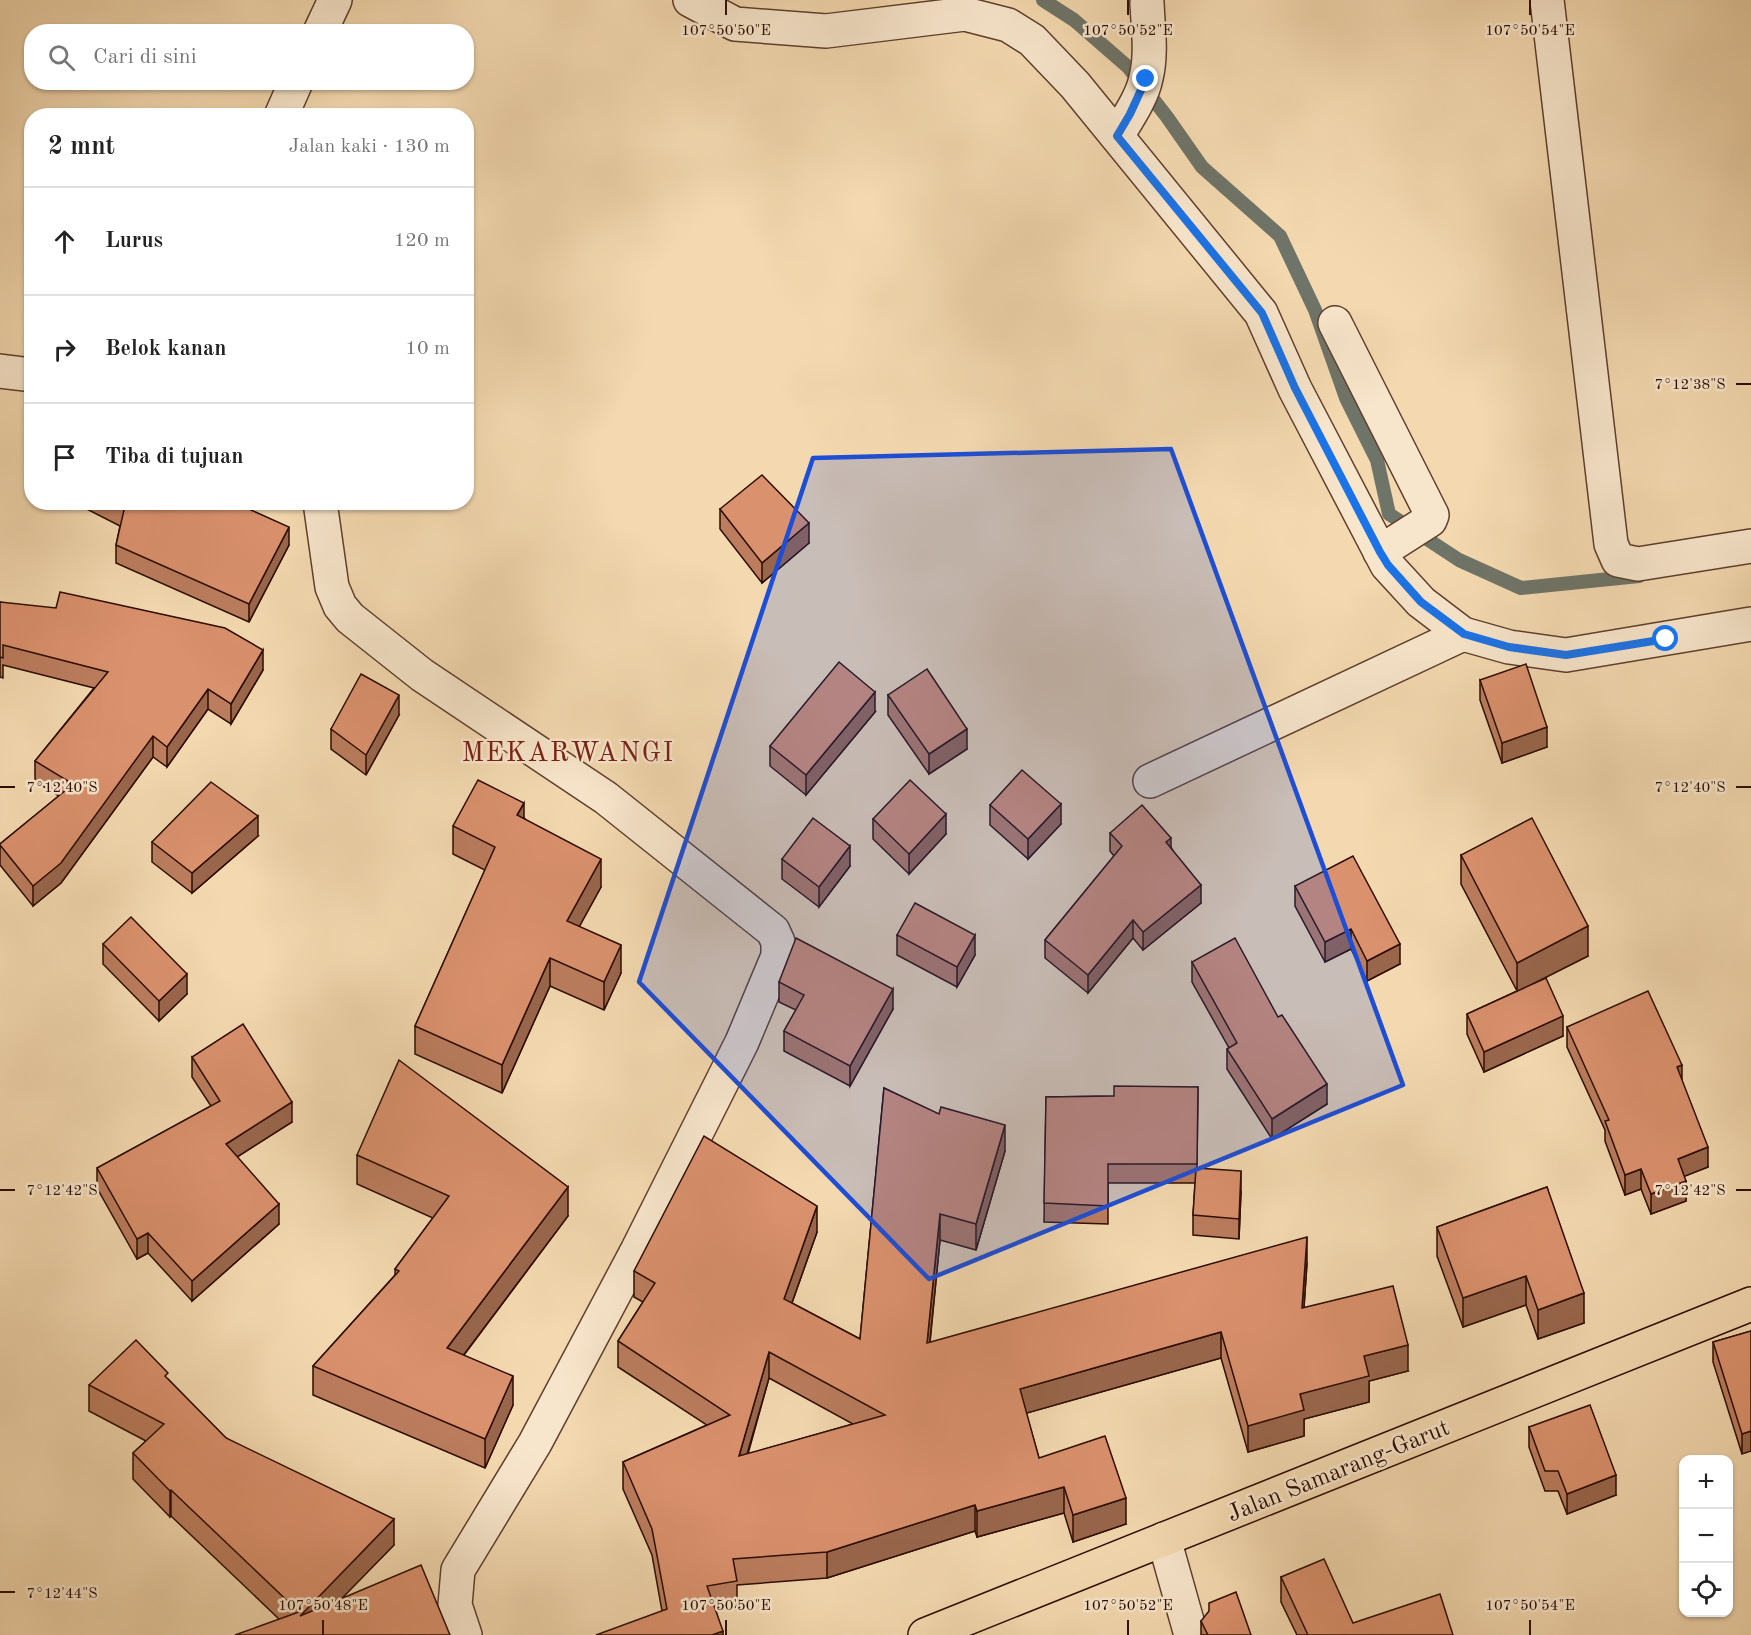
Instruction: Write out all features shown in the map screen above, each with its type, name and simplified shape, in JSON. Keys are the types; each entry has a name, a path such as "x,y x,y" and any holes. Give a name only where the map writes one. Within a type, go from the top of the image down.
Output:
{"main road":[{"name":"Jalan Samarang-Garut","path":"925,1635 1751,1304"}],"street":[{"path":"324,24 335,0"},
{"path":"690,0 735,24 826,31 964,14 1008,25 1032,40 1075,85 1124,125 1262,313 1295,388 1389,546 1388,565 1421,602 1464,634 1509,647 1566,655 1751,624"},
{"path":"1547,0 1611,544 1618,560 1638,564 1751,546"},
{"path":"1124,125 1146,79 1147,3"},
{"path":"285,108 292,90"},
{"path":"1335,323 1432,515 1430,520 1389,546"},
{"path":"0,370 24,374"},
{"path":"321,510 332,587 340,606 350,618 422,675 606,798 773,931 778,942 778,956 742,1042 637,1251 535,1443 458,1570 455,1605 465,1635"},
{"path":"1150,781 1464,634"},
{"path":"1164,1539 1191,1635"}],"highlighted area":[{"path":"1171,449 1403,1085 929,1279 639,982 813,458"}],"building":[{"path":"762,475 809,523 762,563 720,509"},
{"path":"124,510 251,510 289,527 249,604 116,545"},
{"path":"60,592 225,628 263,650 231,704 208,689 167,747 153,736 61,863 33,886 0,844 73,784 35,761 108,672 3,645 3,658 0,657 0,602 56,608"},
{"path":"839,662 875,692 806,775 770,746"},
{"path":"1526,664 1547,727 1502,743 1480,680"},
{"path":"927,669 967,729 929,754 888,695"},
{"path":"361,674 399,695 366,755 331,729"},
{"path":"1022,770 1061,804 1028,839 990,805"},
{"path":"478,780 524,803 517,815 601,859 567,921 621,945 604,982 550,958 502,1065 415,1026 495,847 453,826"},
{"path":"910,780 946,814 909,854 873,819"},
{"path":"211,782 258,816 192,873 152,842"},
{"path":"1142,805 1171,838 1166,842 1201,885 1143,932 1133,920 1088,975 1045,940 1122,846 1110,833"},
{"path":"813,818 850,846 819,887 782,859"},
{"path":"1532,818 1588,926 1517,963 1461,855"},
{"path":"1353,856 1400,944 1367,961 1351,929 1325,942 1295,886"},
{"path":"915,903 975,935 957,967 897,935"},
{"path":"131,917 187,974 159,1001 103,944"},
{"path":"796,938 893,989 850,1066 784,1031 804,995 779,982"},
{"path":"1235,938 1278,1017 1282,1015 1327,1084 1272,1119 1227,1049 1237,1043 1192,962"},
{"path":"1546,978 1563,1016 1484,1052 1467,1014"},
{"path":"1648,991 1682,1065 1677,1067 1708,1147 1678,1159 1686,1181 1651,1194 1641,1169 1625,1175 1605,1121 1609,1120 1567,1027"},
{"path":"243,1024 292,1102 226,1144 279,1204 192,1281 148,1233 137,1239 97,1168 220,1101 192,1057"},
{"path":"399,1060 568,1187 447,1348 513,1376 485,1439 313,1366 399,1271 395,1269 449,1196 357,1155"},
{"path":"1114,1086 1198,1087 1197,1164 1108,1164 1108,1206 1044,1203 1046,1097 1114,1096"},
{"path":"884,1088 939,1114 941,1107 1005,1125 976,1224 940,1214 927,1343 1307,1237 1302,1308 1393,1286 1408,1345 1364,1356 1369,1376 1300,1394 1304,1410 1248,1426 1221,1332 1020,1389 1039,1458 1105,1436 1126,1498 1073,1515 1064,1487 977,1511 975,1505 827,1552 733,1559 737,1581 707,1586 723,1631 712,1635 596,1635 667,1609 652,1529 623,1462 730,1415 618,1341 655,1283 634,1271 704,1136 817,1206 784,1299 860,1339","holes":["769,1352 885,1415 739,1456"]},
{"path":"1196,1168 1241,1171 1239,1219 1193,1215"},
{"path":"1547,1187 1584,1293 1538,1310 1526,1276 1463,1298 1437,1227"},
{"path":"1751,1331 1751,1431 1742,1434 1713,1342"},
{"path":"136,1340 168,1373 165,1376 226,1438 394,1519 300,1616 421,1565 450,1635 235,1635 299,1612 170,1491 133,1453 164,1424 89,1385"},
{"path":"1590,1405 1616,1475 1567,1494 1558,1471 1545,1471 1529,1427"},
{"path":"1324,1559 1353,1623 1440,1594 1453,1635 1308,1635 1281,1577"},
{"path":"1236,1592 1251,1635 1208,1635 1201,1621 1209,1611 1209,1603"}],"waterway":[{"path":"1043,0 1074,20 1128,67 1202,167 1280,236 1315,310 1346,398 1377,460 1389,514 1459,560 1521,588 1639,576"}],"district":[{"name":"MEKARWANGI","path":"568,752"}],"route":[{"path":"1146,79 1117,136 1262,313 1295,388 1380,552 1388,565 1421,602 1464,634 1509,647 1566,655 1666,639"}]}
